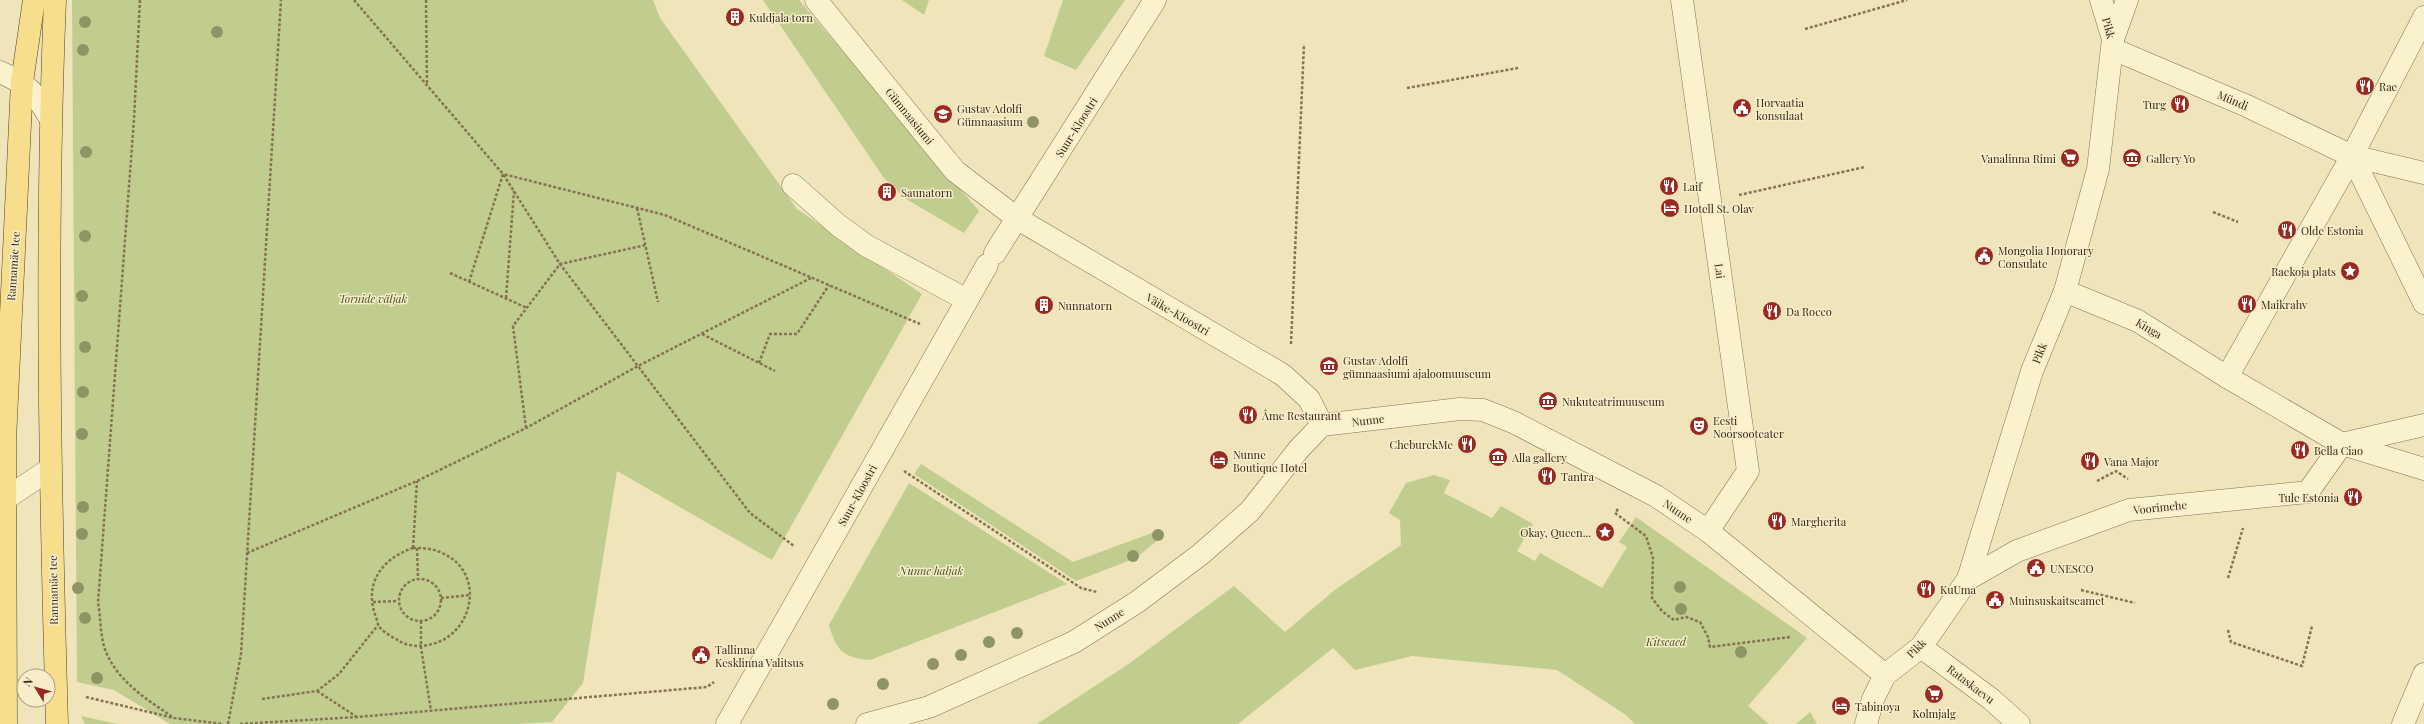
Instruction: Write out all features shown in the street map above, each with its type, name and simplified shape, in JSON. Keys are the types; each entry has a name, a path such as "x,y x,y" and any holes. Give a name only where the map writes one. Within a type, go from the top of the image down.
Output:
{"main road":[{"name":"Rannamäe tee","path":"6,724 2,499 10,306 22,82 34,0"},
{"name":"Rannamäe tee","path":"55,0 50,118 50,469 56,724"}],"street":[{"name":"Gümnaasiumi","path":"816,0 955,171 1018,219"},
{"name":"Suur-Kloostri","path":"727,724 946,335 991,259 1018,219 1155,0"},
{"name":"Lai","path":"1682,0 1748,471 1708,531"},
{"name":"Pikk","path":"1886,675 1921,647 1968,579 2032,372 2065,291 2098,169 2113,44 2101,0"},
{"path":"2113,44 2127,0"},
{"path":"2424,17 2352,156 2227,377 2342,444 2424,469"},
{"name":"Mündi","path":"2113,44 2352,156"},
{"path":"0,72 22,82 36,94 50,118"},
{"path":"2352,156 2424,173"},
{"path":"2352,156 2424,303"},
{"path":"793,185 838,225 867,246 967,300"},
{"name":"Väike-Kloostri","path":"1018,219 1283,375 1296,384 1309,399 1322,425"},
{"name":"Kinga","path":"2065,291 2138,321 2227,377"},
{"name":"Nunne","path":"867,724 929,707 1074,642 1137,602 1201,554 1250,511 1299,448 1322,425 1460,409 1483,410 1513,422 1628,480 1656,496 1708,531 1886,675"},
{"path":"2342,444 2424,425"},
{"name":"Voorimehe","path":"1968,579 2017,551 2129,510 2251,499 2308,492 2342,444"},
{"path":"2,499 50,469"},
{"name":"Rataskaevu","path":"1921,647 1991,699 2019,724"},
{"path":"2402,724 2424,674"},
{"path":"1866,724 1873,698 1886,675"}],"path":[{"path":"140,0 134,119 98,603 105,651 118,674 132,688 174,718"},
{"path":"228,724 241,654 281,0"},
{"path":"354,0 503,174 560,264 750,513 792,544 815,570"},
{"path":"426,0 427,85"},
{"path":"1805,29 1907,0"},
{"path":"1283,375 1291,358 1304,44"},
{"path":"1407,88 1518,68"},
{"path":"1710,200 1866,166"},
{"path":"503,174 665,215 946,335"},
{"path":"469,282 503,174"},
{"path":"506,298 514,191"},
{"path":"637,208 658,302"},
{"path":"2213,212 2238,222"},
{"path":"526,428 513,326 560,264 646,246"},
{"path":"450,273 527,308"},
{"path":"247,553 417,481 526,428 638,366 812,278"},
{"path":"759,363 770,334 797,334 829,286"},
{"path":"915,330 919,323"},
{"path":"702,334 776,372"},
{"path":"879,455 1081,588 1137,602"},
{"path":"2097,481 2116,471 2130,481"},
{"path":"413,548 417,481"},
{"path":"2228,578 2251,499"},
{"path":"1632,525 1646,536 1653,558 1652,598 1662,611 1674,620 1686,617 1700,622 1708,637 1710,648 1792,637"},
{"path":"789,551 796,537"},
{"path":"413,548 428,548 443,553 456,562 465,575 470,595 469,608 463,623 452,636 437,644 421,647 404,644 378,625 372,591 376,576 385,563 398,553 413,548"},
{"path":"417,548 418,579"},
{"path":"418,579 429,580 435,585 441,598 438,611 428,619 421,621 408,618 403,613 398,601 402,588 408,582 418,579"},
{"path":"2082,590 2135,603"},
{"path":"441,598 470,595"},
{"path":"373,602 398,601"},
{"path":"421,621 421,647 431,711"},
{"path":"262,699 317,691 338,674 378,625"},
{"path":"2228,630 2231,642 2302,666 2312,626"},
{"path":"240,724 357,717 707,687 714,682 718,675"},
{"path":"317,691 357,717"},
{"path":"82,696 174,718 223,724"}],"green space":[{"name":"Tornide väljak","path":"72,0 653,0 660,18 797,209 922,294 772,560 617,471 583,683 552,722 518,724 170,724 114,690 77,682"},
{"path":"763,0 799,0 979,211 964,233 906,199 884,178"},
{"path":"902,0 929,0 924,15"},
{"path":"1063,0 1125,0 1076,70 1044,56"},
{"path":"921,464 1073,562 1160,530 1164,535 1136,558 1076,581 914,474"},
{"name":"Kitseaed","path":"1434,475 1450,480 1444,493 1492,518 1501,506 1533,524 1517,551 1535,561 1540,553 1602,588 1627,547 1619,542 1636,517 1807,638 1748,706 1769,724 1635,724 1626,715 1557,670 1412,656 1355,670 1333,648 1238,724 1037,724 1130,663 1234,586 1285,632 1336,589 1401,545 1400,520 1389,513 1406,483"},
{"name":"Nunne haljak","path":"909,483 1067,584 870,660 847,655 838,647 829,625"},
{"path":"1810,712 1817,724 1796,724"},
{"path":"81,716 117,724 85,724"}],"place":[{"name":"Kuldjala torn","path":"735,17"},
{"name":"Rae","path":"2365,86"},
{"name":"Turg","path":"2180,104"},
{"name":"Horvaatia konsulaat","path":"1742,108"},
{"name":"Gustav Adolfi Gümnaasium","path":"943,114"},
{"name":"Vanalinna Rimi","path":"2070,158"},
{"name":"Gallery Yo","path":"2132,158"},
{"name":"Laif","path":"1669,186"},
{"name":"Saunatorn","path":"887,192"},
{"name":"Hotell St. Olav","path":"1670,208"},
{"name":"Olde Estonia","path":"2287,230"},
{"name":"Mongolia Honorary Consulate","path":"1984,256"},
{"name":"Raekoja plats","path":"2350,271"},
{"name":"Maikrahv","path":"2247,304"},
{"name":"Nunnatorn","path":"1044,305"},
{"name":"Da Rocco","path":"1772,311"},
{"name":"Gustav Adolfi gümnaasiumi ajaloomuuseum","path":"1329,366"},
{"name":"Nukuteatrimuuseum","path":"1548,401"},
{"name":"Âme Restaurant","path":"1248,415"},
{"name":"Eesti Noorsooteater","path":"1699,426"},
{"name":"CheburekMe","path":"1467,444"},
{"name":"Bella Ciao","path":"2300,450"},
{"name":"Alla gallery","path":"1498,457"},
{"name":"Nunne Boutique Hotel","path":"1219,460"},
{"name":"Vana Major","path":"2090,461"},
{"name":"Tantra","path":"1547,476"},
{"name":"Tule Estonia","path":"2353,497"},
{"name":"Margherita","path":"1777,521"},
{"name":"Okay, Queen...","path":"1605,532"},
{"name":"UNESCO","path":"2036,568"},
{"name":"KuUma","path":"1926,589"},
{"name":"Muinsuskaitseamet","path":"1995,600"},
{"name":"Tallinna Kesklinna Valitsus","path":"701,655"},
{"name":"Kolmjalg","path":"1934,694"},
{"name":"Tabinoya","path":"1841,706"}]}
